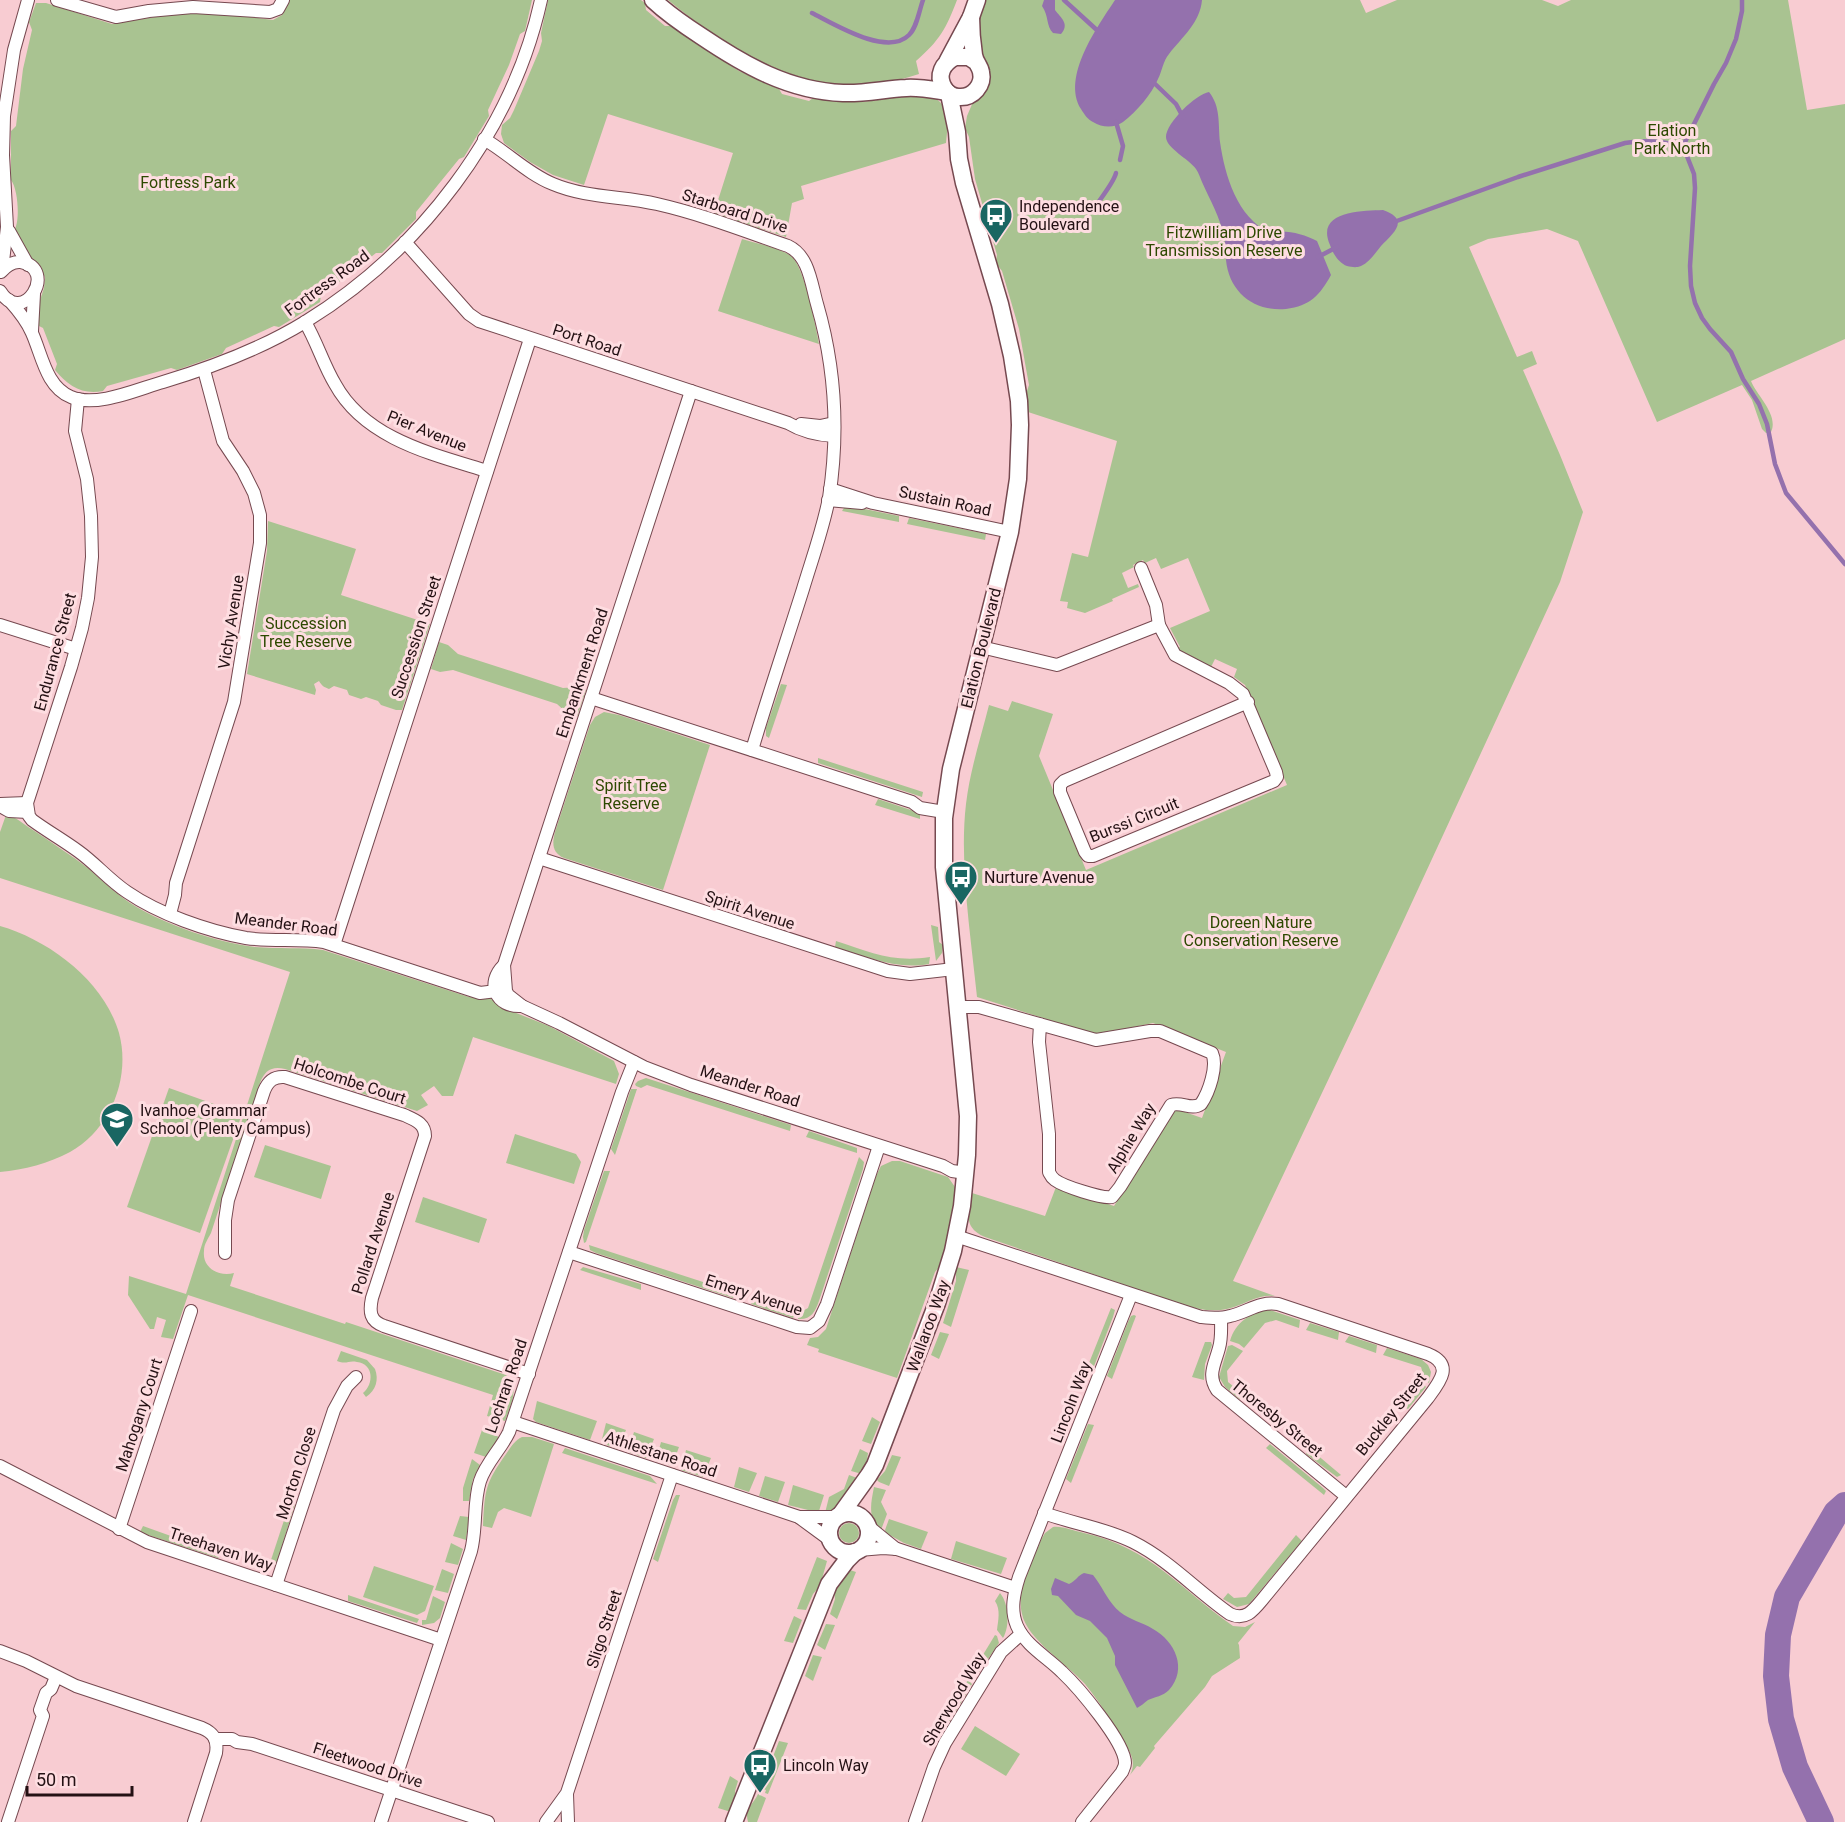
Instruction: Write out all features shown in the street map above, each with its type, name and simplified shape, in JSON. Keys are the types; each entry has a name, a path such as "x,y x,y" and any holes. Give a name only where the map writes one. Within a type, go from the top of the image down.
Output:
{"street":[{"path":"1,272 7,227 1,155 14,50 28,0"},
{"path":"57,0 116,17 194,7 270,12 278,9 283,0"},
{"name":"Fortress Road","path":"78,399 108,398 204,370 261,345 305,322 355,286 405,242 442,201 461,175 497,118 518,73 530,43 541,0"},
{"path":"653,0 675,18 740,62 781,81 820,91 841,93 863,94 906,88 927,88 961,97 971,94 976,90 981,79 972,44 971,17"},
{"path":"948,93 941,82 941,70 971,17 977,0"},
{"path":"906,88 955,57 962,56 975,61"},
{"name":"Elation Boulevard","path":"948,93 957,132 964,183 1000,304 1016,377 1020,425 1017,487 1010,532 951,769 945,808 944,867 968,1116 966,1169"},
{"name":"Elation Boulevard","path":"957,132 964,107 971,94"},
{"name":"Starboard Drive","path":"484,139 534,174 555,185 666,206 788,246 798,251 808,269 826,339 832,382 834,430 829,494 815,554 752,750"},
{"path":"7,227 14,243 38,279 34,294 32,332"},
{"name":"Port Road","path":"405,242 473,318 488,325 788,423 820,426 834,430"},
{"path":"1,272 12,263 28,265"},
{"path":"3,296 20,302 34,294"},
{"path":"3,296 24,319 32,332 43,362 56,386 62,392 78,399"},
{"name":"Pier Avenue","path":"305,322 335,384 348,404 369,424 395,439 487,471"},
{"name":"Succession Street","path":"334,945 530,339"},
{"name":"Vichy Avenue","path":"166,913 168,893 176,883 234,702 260,543 260,515 254,493 243,471 223,441 204,370"},
{"name":"Embankment Road","path":"500,987 505,970 504,965 690,391"},
{"name":"Endurance Street","path":"28,808 76,649 88,598 92,547 88,489 75,431 78,399"},
{"name":"Sustain Road","path":"829,494 1010,532"},
{"name":"Burssi Circuit","path":"1141,568 1156,605 1159,625 1175,655 1237,688 1248,702 1277,777 1093,856 1088,856 1060,792 1060,785 1064,781 1248,702"},
{"path":"0,625 76,649"},
{"path":"981,647 1058,665 1159,625"},
{"path":"591,698 912,802 920,808 945,808"},
{"path":"0,805 11,803 28,808"},
{"name":"Meander Road","path":"28,808 32,820 78,850 120,887 166,913 218,931 248,938 312,940 334,945 480,993 500,987 499,999 503,1003 509,1006 522,1006 634,1062 682,1082 943,1166 952,1164 966,1169"},
{"name":"Spirit Avenue","path":"539,858 888,971 910,974 954,969"},
{"name":"Alphie Way","path":"958,1007 979,1007 1040,1024 1096,1040 1160,1031 1212,1053 1214,1069 1201,1104 1197,1107 1178,1103 1171,1105 1112,1197 1103,1197 1061,1183 1049,1172 1049,1134 1039,1042 1040,1024"},
{"name":"Lochran Road","path":"381,1822 473,1542 480,1481 505,1441 513,1422 622,1092 634,1062"},
{"name":"Holcombe Court","path":"225,1253 224,1232 228,1200 264,1091 272,1079 285,1077 404,1115 420,1124"},
{"name":"Pollard Avenue","path":"420,1124 425,1131 423,1145 372,1298 371,1317 384,1326 529,1374"},
{"name":"Emery Avenue","path":"569,1252 797,1327 810,1328 819,1321 826,1304 879,1146"},
{"name":"Wallaroo Way","path":"839,1516 869,1475 883,1446 927,1332 956,1236 966,1169"},
{"name":"Buckley Street","path":"956,1236 1201,1317 1221,1318 1239,1314 1265,1302 1278,1304 1428,1353 1441,1363 1443,1373 1437,1385 1254,1609 1246,1615 1238,1617 1225,1611 1160,1558 1135,1543 1110,1532 1044,1513"},
{"name":"Lincoln Way","path":"1082,1822 1122,1772 1125,1764 1123,1755 1111,1733 1082,1692 1032,1647 1022,1634 1012,1606 1015,1588 1131,1295"},
{"name":"Mahogany Court","path":"119,1529 191,1311"},
{"name":"Thoresby Street","path":"1221,1318 1220,1347 1211,1375 1211,1380 1217,1390 1347,1496"},
{"name":"Morton Close","path":"276,1585 334,1410 347,1386 356,1377"},
{"name":"Athlestane Road","path":"513,1422 799,1517 831,1541"},
{"name":"Treehaven Way","path":"0,1466 147,1542 441,1640"},
{"name":"Sligo Street","path":"546,1822 567,1793 672,1475"},
{"name":"Wallaroo Way","path":"868,1526 865,1499 869,1475"},
{"path":"829,1584 830,1527 839,1516 853,1513 859,1515 868,1526 897,1549"},
{"name":"Athlestane Road","path":"799,1517 839,1516"},
{"path":"734,1822 829,1584 847,1560 868,1540 868,1526"},
{"path":"831,1541 842,1552 897,1549 1015,1588"},
{"name":"Sherwood Way","path":"915,1822 945,1743 1001,1652 1022,1634"},
{"name":"Fleetwood Drive","path":"0,1652 26,1661 92,1692 202,1728 212,1734 216,1744 232,1739 252,1744 488,1822"},
{"path":"8,1822 43,1716 40,1710 46,1693 51,1689 56,1677"},
{"path":"194,1822 216,1744"},
{"name":"Sligo Street","path":"567,1793 568,1822"},
{"path":"546,1822 557,1822"}],"green space":[{"name":"Fortress Park","path":"290,0 532,0 525,31 520,34 509,65 488,110 489,116 464,157 459,159 416,212 416,219 382,253 376,253 321,296 320,302 279,327 274,326 226,348 222,354 177,370 171,368 107,386 103,391 88,392 76,388 65,381 55,370 57,364 43,328 37,325 45,278 41,267 26,253 18,240 15,229 18,204 11,180 11,131 16,126 23,69 32,30 29,22 36,3 46,3 112,24 167,15 199,13 273,20 282,15"},
{"path":"548,0 641,0 645,3 646,10 665,26 672,26 739,71 779,89 782,94 809,101 813,98 860,102 903,96 934,98 941,103 946,112 948,122 946,143 801,186 804,199 792,203 786,237 714,213 733,153 608,114 584,185 553,175 504,143 501,134 502,125 510,118 514,110 539,51"},
{"path":"668,0 957,0 941,34 916,61 919,74 879,84 850,86 793,75 766,64 714,35"},
{"path":"985,0 1360,0 1366,13 1397,0 1542,0 1558,6 1571,0 1788,0 1807,110 1845,104 1845,339 1751,381 1770,412 1773,426 1771,432 1766,433 1762,429 1752,400 1742,385 1657,422 1578,241 1547,229 1488,239 1469,247 1517,357 1532,351 1537,364 1523,370 1583,512 1560,582 1233,1281 1275,1296 1259,1297 1228,1309 1208,1310 1183,1305 985,1237 973,1229 969,1219 972,1193 1045,1216 1056,1187 1114,1206 1176,1109 1202,1118 1226,1052 1153,1023 1096,1035 977,997 967,900 964,827 970,779 989,705 1008,711 1012,701 1053,714 1039,756 1086,870 1287,785 1245,685 1234,677 1237,669 1215,659 1211,667 1179,651 1180,647 1170,628 1210,611 1188,558 1161,569 1156,558 1145,563 1143,560 1133,565 1134,567 1122,573 1128,588 1138,584 1139,587 1085,613 1067,608 1068,602 1060,601 1072,553 1088,557 1117,441 1028,412 1026,394 1029,385 1019,329 1002,271 996,263 997,255 975,179 969,137 965,128 973,102 981,58 977,34"},
{"path":"742,239 780,250 796,262 809,297 819,344 718,311"},
{"path":"855,507 899,516 899,522 842,511 844,508"},
{"path":"909,518 986,534 985,540 907,524"},
{"name":"Succession Tree Reserve","path":"268,521 356,549 341,595 430,624 402,710 381,705 378,701 366,697 361,699 349,695 347,690 334,686 329,689 319,681 314,684 315,695 247,674 267,551"},
{"path":"439,642 448,645 458,654 563,688 577,687 586,690 577,717 568,714 557,704 453,670 440,672 431,669"},
{"path":"781,684 787,685 769,738 766,736 766,728"},
{"name":"Spirit Tree Reserve","path":"604,712 710,745 663,890 564,858 557,853 554,847 555,832 590,725 595,717"},
{"path":"818,758 923,792 922,797 818,763"},
{"path":"878,799 920,813 920,819 875,805"},
{"path":"6,815 20,821 75,859 129,902 177,926 241,945 323,950 469,997 490,998 501,1007 549,1026 614,1061 619,1074 616,1084 473,1037 453,1096 442,1096 434,1086 421,1095 428,1105 417,1111 285,1069 270,1070 260,1083 205,1246 204,1257 213,1270 223,1274 234,1273 230,1286 506,1375 514,1391 505,1421 487,1416 493,1395 188,1295 173,1339 161,1337 166,1320 157,1317 154,1329 150,1329 128,1295 129,1276 186,1294 290,972 0,878 0,832"},
{"path":"931,925 938,927 939,942 943,945 942,953 936,961"},
{"path":"0,926 19,932 55,952 88,980 112,1014 119,1033 122,1067 120,1084 107,1116 84,1142 70,1152 45,1163 0,1172"},
{"path":"836,941 904,959 930,957 929,964 893,964 835,947"},
{"path":"646,1078 791,1125 790,1131 647,1085 641,1088 636,1086 638,1081"},
{"path":"169,1088 242,1114 200,1233 127,1207"},
{"path":"631,1089 637,1089 615,1155 611,1149"},
{"path":"809,1131 857,1148 857,1153 806,1137"},
{"path":"515,1134 576,1154 581,1162 574,1184 506,1163"},
{"path":"265,1145 331,1166 321,1199 254,1177"},
{"path":"859,1157 864,1162 863,1169 816,1309 806,1318 798,1319 799,1313 808,1308"},
{"path":"892,1161 900,1161 948,1177 955,1187 956,1199 944,1257 935,1272 897,1378 818,1352 819,1349 807,1345 810,1338 818,1337 826,1329 876,1176 881,1166"},
{"path":"604,1171 610,1171 584,1243 584,1230"},
{"path":"423,1197 487,1219 479,1243 415,1222"},
{"path":"589,1245 737,1293 733,1298 596,1253 590,1250"},
{"path":"583,1267 641,1284 641,1290 580,1270"},
{"path":"956,1267 969,1270 951,1327 943,1323 956,1281"},
{"path":"753,1299 796,1313 793,1318 751,1304"},
{"path":"1111,1308 1115,1310 1113,1317 1091,1374 1085,1373"},
{"path":"1270,1310 1300,1320 1299,1328 1276,1320 1265,1323 1244,1348 1230,1341 1236,1329 1245,1319 1256,1313"},
{"path":"1134,1315 1136,1316 1112,1379 1107,1376 1128,1322"},
{"path":"1310,1323 1339,1332 1338,1340 1306,1330"},
{"path":"940,1332 949,1334 939,1359 931,1355"},
{"path":"1349,1336 1377,1345 1376,1353 1345,1342"},
{"path":"1205,1342 1211,1342 1212,1345 1205,1364 1204,1380 1192,1377"},
{"path":"1232,1345 1243,1351 1227,1371 1228,1382 1244,1395 1239,1399 1225,1387 1219,1377 1228,1346"},
{"path":"1387,1348 1421,1359 1428,1365 1431,1372 1429,1383 1423,1379 1421,1367 1383,1355"},
{"path":"341,1351 367,1360 375,1369 376,1384 366,1397 363,1393 370,1380 367,1366 354,1362 337,1361"},
{"path":"1421,1381 1426,1387 1408,1409 1401,1406"},
{"path":"537,1401 597,1421 590,1440 536,1422 533,1419"},
{"path":"872,1417 880,1422 871,1444 862,1441"},
{"path":"606,1423 626,1430 618,1449 601,1443"},
{"path":"1088,1424 1094,1425 1071,1483 1066,1479"},
{"path":"482,1430 499,1437 486,1457 474,1453"},
{"path":"634,1432 654,1439 646,1458 628,1452"},
{"path":"522,1437 532,1437 554,1444 531,1517 504,1508 498,1512 492,1528 483,1526 487,1487 490,1480 511,1447"},
{"path":"661,1442 679,1447 672,1466 656,1461"},
{"path":"1270,1444 1323,1488 1326,1491 1324,1495 1266,1448"},
{"path":"565,1448 650,1476 657,1484 562,1453"},
{"path":"1309,1448 1341,1475 1337,1477 1306,1454"},
{"path":"860,1449 868,1453 862,1474 851,1471"},
{"path":"686,1450 711,1458 703,1477 681,1470"},
{"path":"892,1455 901,1457 889,1486 877,1480 885,1471"},
{"path":"472,1459 480,1465 473,1479 469,1501 463,1501 463,1488"},
{"path":"739,1467 757,1473 749,1492 734,1487"},
{"path":"849,1475 857,1478 837,1509 825,1513 829,1497 844,1489"},
{"path":"765,1476 785,1482 778,1502 759,1496"},
{"path":"793,1485 824,1495 819,1511 788,1505"},
{"path":"874,1487 886,1490 881,1502 887,1514 881,1530 872,1515"},
{"path":"676,1495 680,1495 658,1562 653,1559"},
{"path":"290,1502 295,1504 277,1562 273,1567 269,1566"},
{"path":"460,1516 469,1517 466,1540 453,1536"},
{"path":"889,1519 928,1532 921,1549 886,1533"},
{"path":"849,1523 856,1526 859,1533 856,1540 849,1543 842,1540 839,1533 842,1526"},
{"path":"143,1526 221,1554 218,1558 145,1534 140,1532"},
{"path":"1053,1527 1065,1528 1107,1540 1147,1559 1233,1626 1245,1627 1255,1622 1238,1643 1240,1658 1212,1676 1154,1746 1155,1748 1140,1767 1137,1766 1130,1775 1133,1765 1131,1755 1104,1710 1085,1684 1031,1633 1022,1614 1021,1595 1026,1576 1041,1540 1045,1533"},
{"path":"1296,1535 1302,1541 1249,1604 1237,1607 1223,1599 1228,1593 1234,1598 1246,1597"},
{"path":"956,1541 1007,1558 1001,1574 951,1559"},
{"path":"451,1543 463,1549 458,1565 445,1562"},
{"path":"817,1557 827,1561 820,1586 813,1594 806,1610 797,1609"},
{"path":"374,1566 434,1586 425,1611 417,1615 363,1597"},
{"path":"442,1569 454,1574 448,1593 435,1590"},
{"path":"847,1569 856,1572 837,1619 830,1614 835,1599 834,1591"},
{"path":"1000,1593 1008,1615 1003,1638 997,1630 999,1612 995,1601"},
{"path":"348,1595 419,1619 417,1623 348,1601"},
{"path":"433,1596 445,1602 440,1618 434,1623 422,1625 422,1620 426,1620"},
{"path":"794,1616 802,1620 793,1643 784,1641"},
{"path":"826,1624 835,1625 825,1650 817,1645"},
{"path":"995,1635 999,1643 977,1675 972,1673"},
{"path":"813,1655 822,1657 813,1681 805,1676"},
{"path":"968,1680 972,1684 950,1721 944,1719"},
{"path":"975,1726 1020,1754 1006,1776 961,1749"},
{"path":"779,1741 788,1743 768,1794 761,1788"},
{"path":"730,1776 738,1781 735,1791 736,1799 731,1812 718,1808"},
{"path":"758,1794 766,1798 757,1822 748,1822 748,1810"}],"shaded area":[{"path":"1044,0 1055,0 1055,10 1065,24 1061,34 1053,33 1048,24 1042,6"},
{"path":"1115,0 1202,0 1198,16 1167,57 1148,97 1123,122 1108,126 1097,124 1085,115 1076,96 1075,82 1078,67 1091,37"},
{"path":"1209,92 1216,104 1225,168 1241,206 1249,217 1270,233 1294,233 1317,241 1331,275 1318,294 1302,305 1286,309 1264,307 1245,298 1238,290 1228,271 1225,240 1220,222 1198,172 1167,141 1167,131 1176,117 1197,98"},
{"path":"1383,210 1396,218 1398,222 1394,232 1372,257 1359,267 1341,263 1330,245 1327,234 1329,225 1334,219 1343,215"},
{"path":"1084,1573 1093,1575 1120,1612 1161,1634 1173,1648 1178,1665 1175,1682 1162,1695 1148,1700 1137,1708 1115,1665 1115,1656 1107,1638 1090,1621 1076,1615 1058,1596 1052,1595 1051,1589 1055,1578 1069,1584"}],"waterway":[{"path":"812,13 847,31 874,41 899,41 912,32 923,0"},
{"path":"1064,0 1099,32"},
{"path":"1683,146 1736,39 1742,0"},
{"path":"1152,81 1176,104 1183,117"},
{"path":"1116,122 1123,146 1120,160"},
{"path":"1394,222 1518,177 1625,143 1640,141 1683,146"},
{"path":"1683,146 1694,174 1690,266 1695,303 1710,329 1731,352 1743,379 1759,404 1767,424 1775,464 1786,493 1845,564"},
{"path":"1095,207 1116,173"},
{"path":"1318,257 1337,247"},
{"path":"1821,1822 1795,1767 1781,1719 1776,1676 1778,1635 1787,1597 1836,1513 1845,1505"}],"place":[{"name":"Independence Boulevard","path":"996,244"},
{"name":"Nurture Avenue","path":"961,906"},
{"name":"Ivanhoe Grammar School (Plenty Campus)","path":"117,1148"},
{"name":"Lincoln Way","path":"760,1794"}],"park label":[{"name":"Elation Park North","path":"1672,139"},
{"name":"Fitzwilliam Drive Transmission Reserve","path":"1224,241"},
{"name":"Doreen Nature Conservation Reserve","path":"1261,931"}]}
